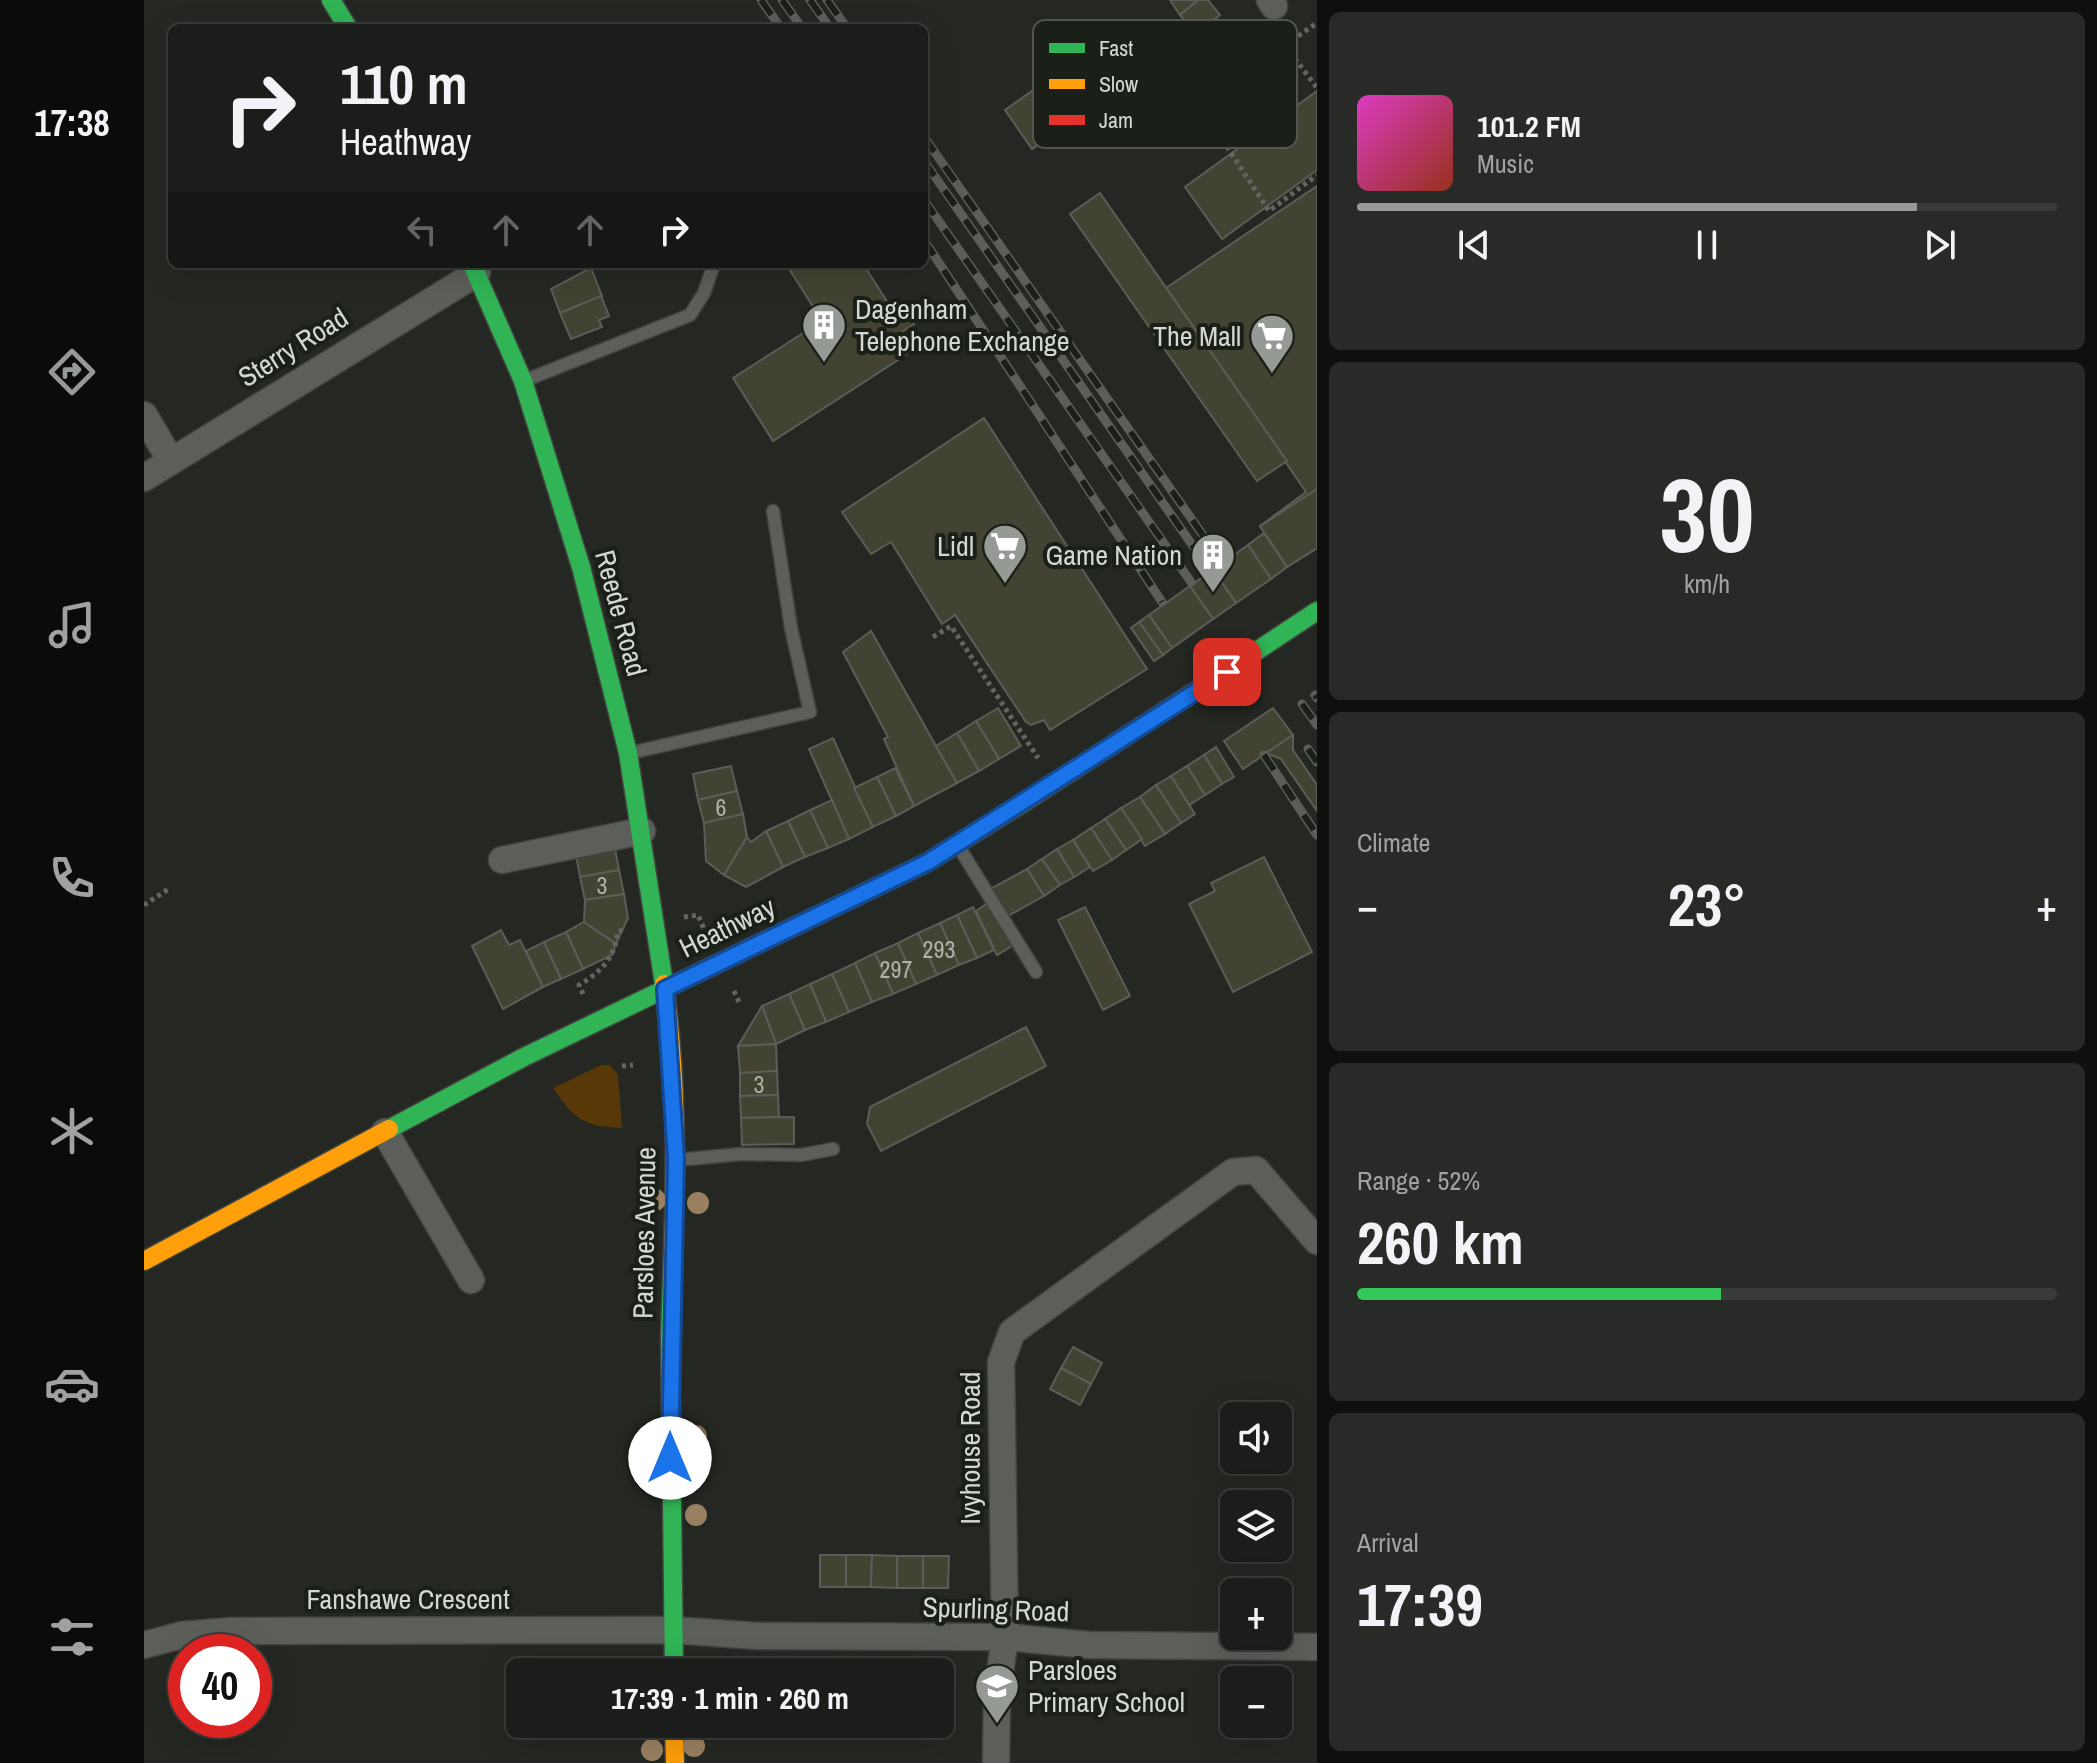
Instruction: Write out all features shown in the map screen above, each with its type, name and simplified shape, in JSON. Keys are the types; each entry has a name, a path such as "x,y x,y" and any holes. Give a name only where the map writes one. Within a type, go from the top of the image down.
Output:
{"street":[{"path":"331,0 346,24"},
{"name":"Reede Road","path":"475,268 523,381 581,567 628,753 665,989"},
{"name":"Sterry Road","path":"144,478 475,268"},
{"path":"144,415 171,461"},
{"name":"Heathway","path":"144,1261 524,1057 928,862 1055,784 1316,613"},
{"path":"502,860 642,831"},
{"name":"Parsloes Avenue","path":"665,989 676,1160 670,1334 674,1658"},
{"path":"385,1132 471,1280"},
{"name":"Ivyhouse Road","path":"996,1763 997,1695 1005,1637 1001,1362 1012,1332 1233,1172 1256,1170 1317,1241"},
{"name":"Spurling Road","path":"673,1630 757,1636 1005,1637 1089,1645 1317,1647"},
{"name":"Fanshawe Crescent","path":"144,1645 182,1635 230,1631 673,1630"},
{"path":"674,1738 675,1763"}],"lane":[{"path":"523,381 690,315 704,293 713,268"},
{"path":"628,753 810,712 791,628 773,511"},
{"path":"956,843 1036,972"},
{"path":"676,1160 741,1154 801,1155 833,1149"}],"path":[{"path":"1297,37 1317,23"},
{"path":"1297,61 1317,88"},
{"path":"1228,148 1269,211 1317,175"},
{"path":"933,637 951,626 1055,784"},
{"path":"144,905 170,888"},
{"path":"698,915 708,938"},
{"path":"579,985 603,971 617,943 618,931"},
{"path":"622,1066 633,1065"}],"shaded area":[{"path":"601,1065 610,1065 618,1075 622,1128 598,1126 581,1119 553,1088"}],"building":[{"path":"1170,0 1198,0 1180,15"},
{"path":"1198,0 1208,0 1220,15 1214,20 1184,20 1180,15"},
{"path":"1033,90 1033,148 1032,149 1005,110"},
{"path":"1317,91 1317,170 1222,239 1185,187 1239,148 1297,148 1297,106"},
{"name":"The Mall","path":"1317,186 1317,548 1287,567 1260,526 1306,492 1166,288"},
{"path":"1100,193 1287,461 1257,481 1070,214"},
{"path":"591,268 602,296 560,313 551,289"},
{"name":"Dagenham Telephone Exchange","path":"789,268 866,268 894,312 902,306 914,324 903,331 915,349 773,441 733,378 822,321"},
{"path":"601,296 609,316 599,320 602,327 571,339 560,313"},
{"name":"Lidl","path":"984,418 1147,669 1050,730 1044,720 1031,725 1026,722 955,615 942,624 891,542 871,554 842,512"},
{"path":"1317,489 1317,548 1287,567 1260,526"},
{"path":"1264,533 1287,567 1271,579 1248,545"},
{"path":"1248,545 1271,579 1236,603 1213,570"},
{"name":"Game Nation","path":"1213,570 1236,603 1213,619 1190,586"},
{"path":"1190,586 1213,619 1172,648 1149,615"},
{"path":"1149,615 1172,648 1163,655 1139,622"},
{"path":"1139,622 1163,655 1154,661 1131,628"},
{"path":"871,631 957,783 914,806 884,739 888,737 843,652"},
{"path":"998,708 1021,746 999,759 976,721"},
{"path":"1273,708 1293,735 1243,769 1224,741"},
{"path":"976,721 999,759 979,771 957,733"},
{"path":"957,733 979,771 957,783 936,746"},
{"path":"1293,735 1293,750 1317,785 1317,811 1281,759 1266,753"},
{"path":"833,738 873,827 849,839 809,749"},
{"path":"1216,747 1234,777 1222,784 1204,755"},
{"path":"1204,755 1222,784 1205,795 1187,766"},
{"path":"731,766 737,791 698,800 693,774"},
{"path":"1187,766 1205,795 1189,805 1171,776"},
{"path":"895,768 914,806 896,816 877,777"},
{"path":"1171,776 1195,814 1181,823 1156,785"},
{"path":"877,777 896,816 873,827 854,788"},
{"path":"1156,785 1181,823 1165,834 1140,797"},
{"path":"737,791 743,814 704,823 698,800"},
{"path":"1140,797 1165,834 1145,846 1121,808"},
{"path":"832,800 849,839 828,848 810,810"},
{"path":"1121,808 1142,839 1126,850 1105,819"},
{"path":"810,810 828,848 805,857 788,821"},
{"path":"743,814 747,837 724,875 706,861 704,823"},
{"path":"1105,819 1126,850 1112,860 1091,828"},
{"path":"788,821 805,857 783,867 766,831"},
{"path":"1091,828 1112,860 1093,871 1073,840"},
{"path":"766,831 783,867 746,887 724,875 747,837 751,842"},
{"path":"1073,840 1090,867 1074,877 1057,849"},
{"path":"614,843 619,870 580,877 575,850"},
{"path":"1057,849 1074,877 1060,885 1042,859"},
{"path":"1264,857 1312,952 1233,992 1189,904 1215,891 1211,883"},
{"path":"1042,859 1060,885 1044,896 1027,869"},
{"path":"1027,869 1044,896 1008,916 990,889"},
{"path":"619,870 624,894 585,900 580,877"},
{"path":"624,894 628,918 616,944 584,922 585,900"},
{"path":"992,900 1017,943 997,955 976,911"},
{"path":"973,907 994,950 977,958 957,915"},
{"path":"1085,907 1130,996 1103,1010 1058,920"},
{"path":"957,915 977,958 959,965 940,923"},
{"path":"584,922 616,944 612,955 583,969 566,932"},
{"path":"940,923 959,965 937,975 918,933"},
{"path":"501,930 509,945 520,940 543,987 503,1009 472,946"},
{"path":"566,932 583,969 561,979 544,942"},
{"path":"918,933 937,975 916,984 898,943"},
{"path":"544,942 561,979 543,987 526,951"},
{"path":"898,943 916,984 893,994 875,953"},
{"path":"875,953 893,994 872,1002 855,963"},
{"path":"855,963 872,1002 849,1012 832,974"},
{"path":"832,974 849,1012 826,1022 810,984"},
{"path":"810,984 826,1022 805,1030 789,994"},
{"path":"789,994 805,1030 776,1044 762,1006"},
{"path":"762,1006 776,1044 738,1046"},
{"path":"1026,1027 1046,1066 881,1151 867,1124 870,1107"},
{"path":"776,1044 777,1071 740,1073 738,1046"},
{"path":"777,1071 778,1095 740,1096 740,1073"},
{"path":"778,1095 779,1117 741,1118 740,1096"},
{"path":"794,1117 794,1144 742,1145 741,1118"},
{"path":"1073,1347 1102,1363 1091,1384 1061,1368"},
{"path":"1061,1368 1091,1384 1080,1405 1050,1389"},
{"path":"820,1555 846,1555 846,1587 820,1587"},
{"path":"846,1555 872,1555 871,1587 846,1587"},
{"path":"872,1555 897,1556 897,1588 871,1587"},
{"path":"897,1556 923,1556 923,1588 897,1588"},
{"path":"923,1556 949,1556 948,1588 923,1588"}],"railway":[{"path":"761,0 778,24"},
{"path":"782,0 799,24"},
{"path":"810,0 827,24"},
{"path":"827,0 844,24"},
{"path":"928,143 1221,561"},
{"path":"928,167 1209,569"},
{"path":"928,206 1191,582"},
{"path":"928,246 1162,602"},
{"path":"1302,704 1317,725"},
{"path":"1308,749 1317,762"},
{"path":"1264,755 1317,835"}],"traffic: fast":[{"path":"331,0 346,24"},
{"path":"474,268 523,381 581,567 628,753 664,984"},
{"path":"1228,670 1317,611"},
{"path":"389,1129 524,1057 928,862 1026,801"},
{"path":"673,1251 670,1334 674,1658"}],"traffic: slow":[{"path":"664,984 674,1118 673,1251"},
{"path":"144,1261 389,1129"},
{"path":"674,1738 675,1763"}],"traffic: jam":[{"path":"1026,801 1228,670"}],"place":[{"name":"Dagenham Telephone Exchange","path":"824,364"},
{"name":"The Mall","path":"1272,375"},
{"name":"Lidl","path":"1005,585"},
{"name":"Game Nation","path":"1213,594"},
{"name":"Parsloes Primary School","path":"997,1725"}],"route":[{"path":"670,1458 670,1334 676,1160 673,1067 665,989 928,862 1227,672"}]}
